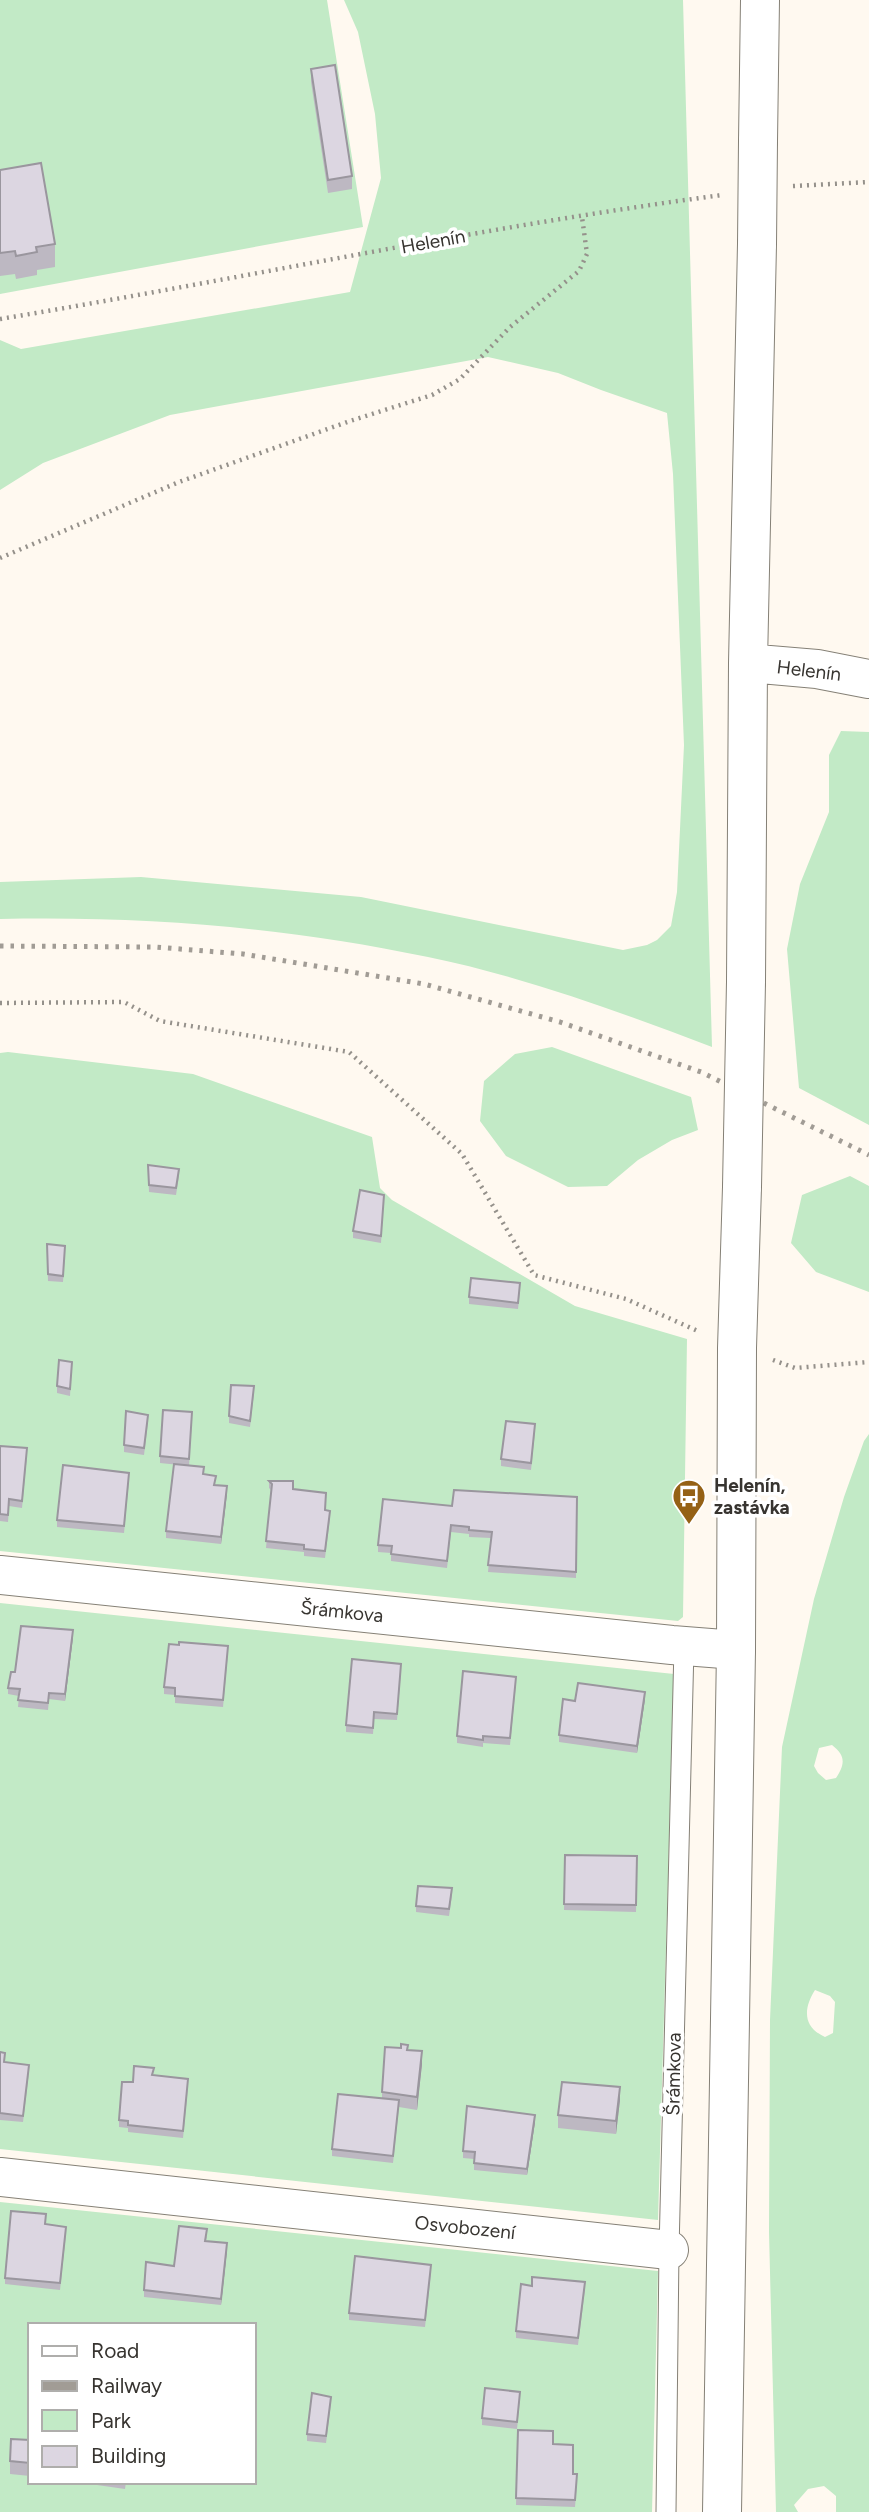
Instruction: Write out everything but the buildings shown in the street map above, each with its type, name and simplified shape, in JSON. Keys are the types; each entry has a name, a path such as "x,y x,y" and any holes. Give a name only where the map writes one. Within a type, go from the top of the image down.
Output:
{"main road":[{"path":"722,2512 736,1650 737,1348 746,982 748,663 760,0"},
{"name":"Helenín","path":"748,663 817,669 869,679"},
{"name":"Šrámkova","path":"0,1575 684,1647 736,1650"},
{"name":"Osvobození","path":"0,2177 669,2249"}],"lane":[{"name":"Šrámkova","path":"669,2249 684,1647"},
{"path":"666,2512 669,2249"}],"path":[{"path":"786,187 869,182"},
{"name":"Helenín","path":"0,319 254,272 733,194"},
{"path":"0,558 179,482 432,395 460,379 510,327 579,271 587,254 582,217"},
{"path":"0,1003 124,1002 160,1021 349,1052 461,1154 534,1275 626,1299 737,1348 795,1368 869,1363"}],"green space":[{"path":"0,0 327,0 363,227 0,294"},
{"path":"344,0 683,0 712,1047 536,985 464,965 374,947 268,931 162,922 0,919 0,882 141,877 361,897 623,950 657,940 671,926 677,892 684,745 673,474 667,413 558,373 488,357 170,415 43,463 0,490 0,340 21,349 350,292 381,178 375,114 358,32"},
{"path":"841,731 869,732 869,1125 799,1088 787,949 800,884 829,812 829,755"},
{"path":"552,1047 691,1097 698,1130 672,1140 638,1160 607,1186 568,1187 506,1156 480,1121 484,1081 515,1054"},
{"path":"0,1053 193,1074 372,1137 380,1188 392,1200 575,1306 687,1339 683,1617 678,1621 0,1551"},
{"path":"850,1176 869,1186 869,1292 816,1272 791,1243 802,1195"},
{"path":"869,1434 869,2512 836,2512 836,2496 824,2486 808,2489 794,2505 798,2512 776,2512 769,2232 770,2020 782,1747 814,1599 844,1497","holes":["832,1745 843,1760 836,1778 826,1780 814,1766 819,1748","815,1990 830,1996 835,2002 833,2033 825,2037 812,2028 807,2017 808,2004"]},
{"path":"0,1603 674,1674 658,2220 0,2149"},
{"path":"0,2202 658,2271 652,2512 0,2512"}],"railway":[{"path":"0,946 155,947 243,954 424,984 560,1022 701,1072 869,1155"}],"place":[{"name":"Helenín, zastávka","path":"689,1526"}]}
